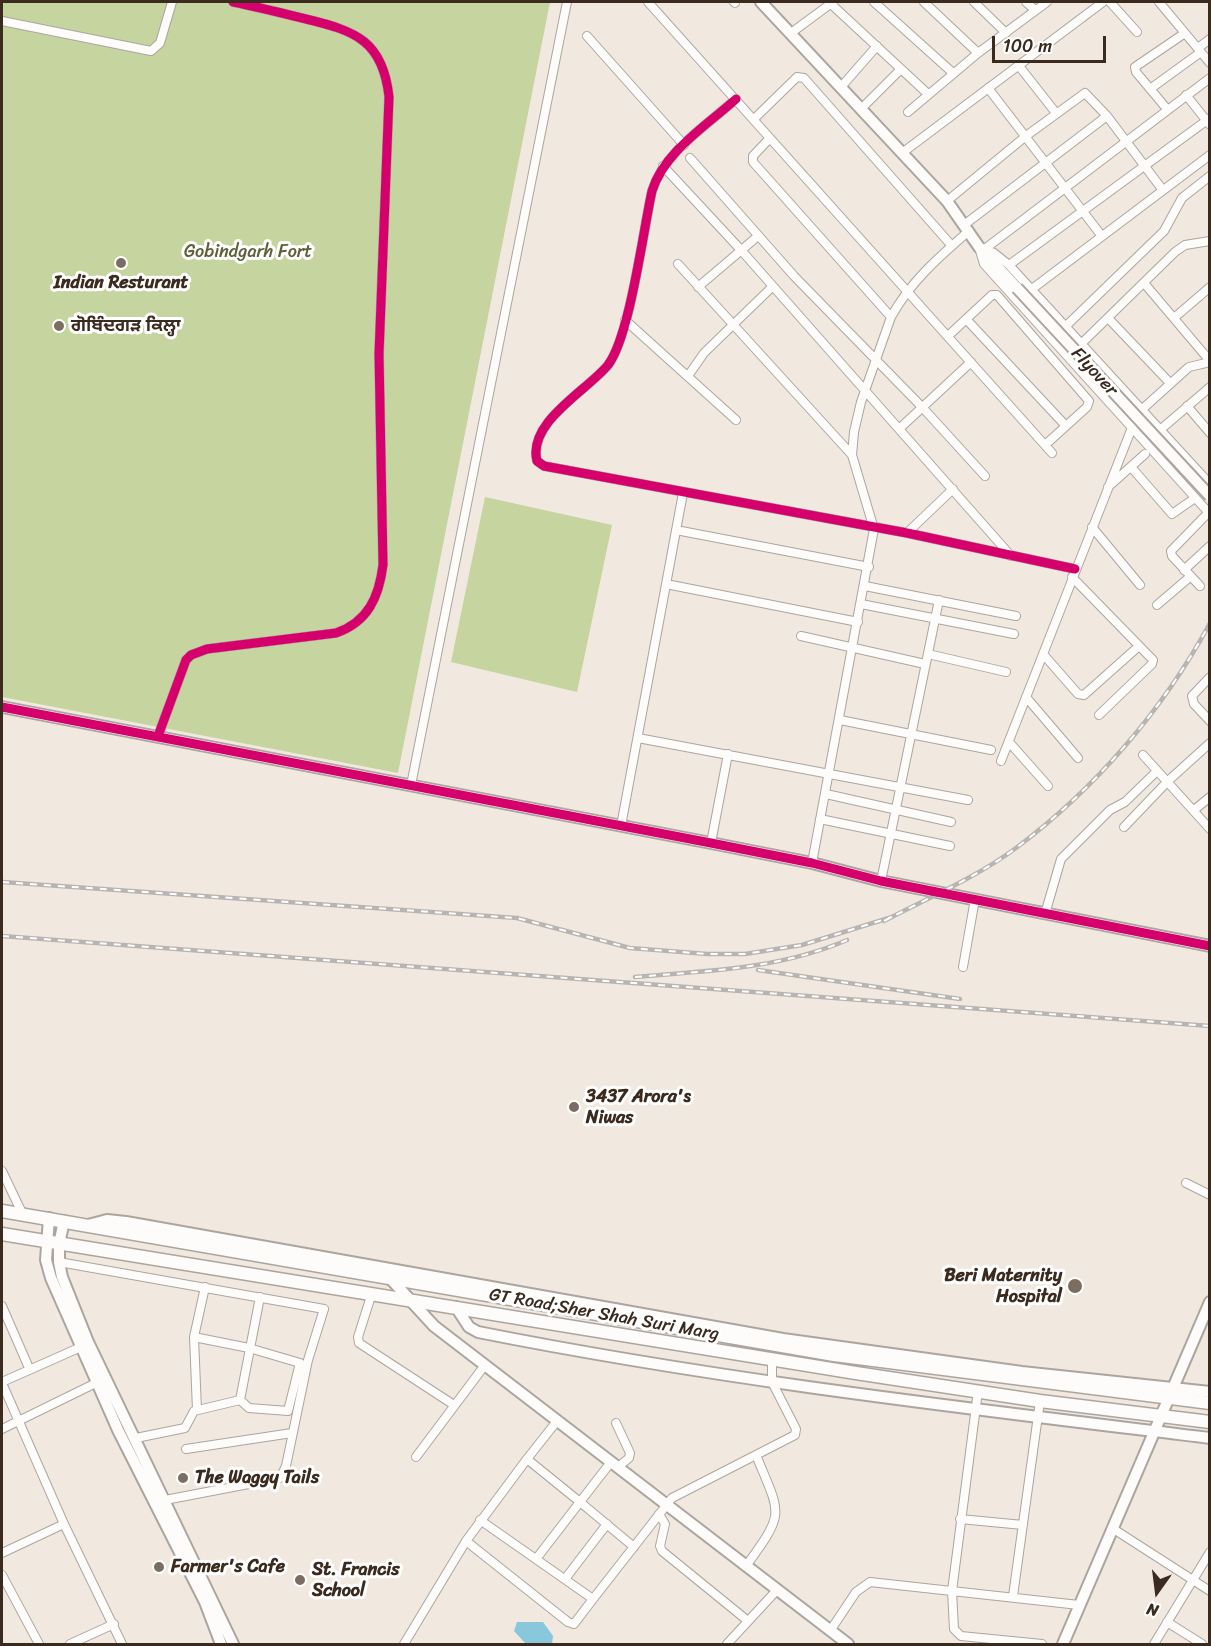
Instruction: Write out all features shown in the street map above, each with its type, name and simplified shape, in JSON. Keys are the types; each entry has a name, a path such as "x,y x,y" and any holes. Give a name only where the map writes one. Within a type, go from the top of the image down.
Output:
{"main road":[{"name":"Flyover","path":"761,2 947,201 982,248 1017,288 1209,496"},
{"path":"2,707 711,843 812,863 881,881 1209,946"},
{"name":"GT Road;Sher Shah Suri Marg","path":"2,1211 834,1355 1169,1393 1209,1403"},
{"path":"49,1218 46,1241 51,1278 81,1347 135,1438 233,1644"},
{"path":"87,1225 107,1220 126,1222 783,1339 1169,1393 1209,1392"},
{"path":"64,1221 59,1244 59,1262 118,1430 206,1602 221,1644"},
{"name":"GT Road;Sher Shah Suri Marg","path":"2,1234 978,1392 1209,1422"},
{"path":"389,1277 434,1326 848,1644"},
{"path":"1063,1644 1209,1302"},
{"path":"456,1307 469,1327 478,1332 572,1351 772,1382 1209,1438"}],"street":[{"path":"2,21 152,51 160,43 172,2"},
{"path":"158,736 181,669 191,655 207,649 336,633 348,629 363,617 374,603 380,589 383,565 379,354 389,97 384,67 365,41 343,28 233,2"},
{"path":"411,785 567,2"},
{"path":"648,2 1052,453"},
{"path":"791,33 831,2 928,94"},
{"path":"874,2 953,73"},
{"path":"924,2 978,53"},
{"path":"974,2 1006,33"},
{"path":"1026,2 1035,10"},
{"path":"908,112 978,53 1047,2"},
{"path":"902,153 1103,2"},
{"path":"1110,2 1137,32"},
{"path":"1159,2 1209,63"},
{"path":"1167,109 1136,72 1135,67 1185,33"},
{"path":"587,36 684,145"},
{"path":"1150,89 1199,50 1209,39"},
{"path":"841,87 877,46"},
{"path":"1019,66 1056,113"},
{"path":"861,109 901,69"},
{"path":"754,119 797,77 804,78 952,246"},
{"path":"982,248 1209,78"},
{"path":"988,88 1101,236"},
{"path":"947,201 1026,136 1085,93 1107,116 1162,189"},
{"path":"1009,265 1208,121 1186,95"},
{"path":"736,99 663,166 652,191 625,320 614,356 606,367 547,424 541,434 536,458 544,465 874,529 907,533 1011,556 1073,573 1138,646 1151,657 1152,664 1099,715"},
{"path":"812,863 869,567 874,529 852,455 856,416 891,317 906,291 967,228 1045,161 1107,116"},
{"path":"769,139 753,156 753,162 891,317"},
{"path":"1032,289 1209,155"},
{"path":"690,158 758,236 985,476"},
{"path":"663,166 741,250 1011,556"},
{"path":"1066,326 1164,231 1182,198 1209,176"},
{"path":"698,287 758,236"},
{"path":"1081,344 1185,244 1209,241"},
{"path":"982,248 1009,265 1209,484"},
{"path":"982,248 984,264 1209,514 1172,548 1172,556 1200,586"},
{"path":"678,264 852,455"},
{"path":"1001,761 1073,573 1140,409 1189,367 1209,361 1144,283"},
{"path":"688,376 704,353 772,287"},
{"path":"1174,318 1209,287"},
{"path":"948,336 992,295 997,295 1089,401 1087,407 1045,445"},
{"path":"1108,318 1170,383"},
{"path":"966,319 1066,426"},
{"path":"625,320 736,420"},
{"path":"899,429 971,362"},
{"path":"1160,430 1209,387"},
{"path":"1187,406 1209,433"},
{"path":"1107,488 1145,454"},
{"path":"1131,467 1172,514 1177,514 1195,498"},
{"path":"907,533 953,489"},
{"path":"621,826 683,493"},
{"path":"1092,527 1140,585"},
{"path":"676,530 869,567"},
{"path":"1184,570 1209,546"},
{"path":"1157,605 1191,576"},
{"path":"666,584 858,622"},
{"path":"865,586 1016,615"},
{"path":"881,881 939,600"},
{"path":"861,604 1014,634"},
{"path":"801,636 925,664"},
{"path":"1043,654 1078,694 1084,695 1138,646"},
{"path":"928,654 1006,672"},
{"path":"1209,677 1192,696 1194,704 1209,721"},
{"path":"1026,696 1078,758"},
{"path":"840,720 991,750"},
{"path":"638,738 830,772 968,800"},
{"path":"1009,742 1048,786"},
{"path":"1124,828 1168,781 1209,743"},
{"path":"711,843 728,753"},
{"path":"1143,755 1194,810 1209,830"},
{"path":"1045,914 1061,859 1110,810 1125,802 1157,771"},
{"path":"826,794 951,822"},
{"path":"1194,810 1209,797"},
{"path":"820,819 950,846"},
{"path":"963,967 975,899"},
{"path":"2,1171 23,1215"},
{"path":"1186,1182 1209,1195"},
{"path":"59,1262 324,1309 308,1360 286,1466 278,1480 165,1500"},
{"path":"197,1410 194,1337 205,1287"},
{"path":"372,1293 358,1337 359,1343 454,1405"},
{"path":"240,1400 260,1297"},
{"path":"2,1306 29,1368"},
{"path":"194,1337 249,1348 297,1361 300,1365 289,1409 286,1412 249,1408 240,1400"},
{"path":"81,1347 29,1368 2,1383 64,1524 122,1644"},
{"path":"466,1541 568,1622 576,1623 667,1504 756,1455 794,1437 796,1432 772,1382 772,1359"},
{"path":"416,1457 485,1365"},
{"path":"2,1429 101,1380"},
{"path":"978,1392 952,1591 956,1633 986,1641 1042,1644"},
{"path":"135,1438 185,1428 192,1412 240,1400"},
{"path":"1013,1596 1040,1401"},
{"path":"404,1644 480,1520 557,1421"},
{"path":"536,1559 580,1502 614,1465 629,1458 630,1453 616,1423"},
{"path":"186,1449 292,1433"},
{"path":"746,1566 771,1531 777,1514 775,1502 756,1455"},
{"path":"527,1459 634,1547"},
{"path":"659,1514 665,1524 660,1546 662,1551 748,1621"},
{"path":"960,1519 1023,1525"},
{"path":"480,1520 593,1599"},
{"path":"2,1553 64,1524"},
{"path":"565,1579 607,1524"},
{"path":"1112,1528 1209,1591"},
{"path":"1154,1644 1209,1552"},
{"path":"2,1575 39,1644"},
{"path":"830,1631 864,1584 870,1582 1013,1596 1078,1605"},
{"path":"727,1644 777,1590"},
{"path":"1167,1622 1202,1644"},
{"path":"70,1644 114,1624"}],"green space":[{"name":"Gobindgarh Fort","path":"2,2 550,2 398,773 2,697"},
{"path":"485,497 612,525 577,692 451,662"}],"water":[{"path":"517,1622 543,1622 553,1636 552,1644 526,1644 514,1631"}],"railway":[{"path":"884,921 969,878 1001,859 1073,800 1100,774 1149,717 1171,687 1210,623"},
{"path":"2,882 517,918 630,948 707,954 745,954 802,945 892,917"},
{"path":"2,936 1210,1026"},
{"path":"635,977 769,963 822,950 847,940"},
{"path":"758,970 960,999"}],"cycle path":[{"path":"158,736 186,660 191,655 207,649 336,633 347,628 364,615 370,607 375,598 383,565 379,354 389,97 386,78 381,63 373,51 353,34 324,23 233,2"},
{"path":"736,99 687,140 658,177 652,191 635,282 616,351 599,375 550,420 541,433 536,447 537,461 544,466 907,533 1075,569"},
{"path":"2,707 711,843 812,863 881,881 1210,946"}],"place":[{"name":"Indian Resturant","path":"121,263"},
{"name":"ਗੋਬਿੰਦਗੜ ਕਿਲ੍ਹਾ","path":"59,326"},
{"name":"3437 Arora's Niwas","path":"574,1107"},
{"name":"Beri Maternity Hospital","path":"1075,1286"},
{"name":"The Waggy Tails","path":"183,1478"},
{"name":"Farmer's Cafe","path":"159,1567"},
{"name":"St. Francis School","path":"300,1580"}]}
